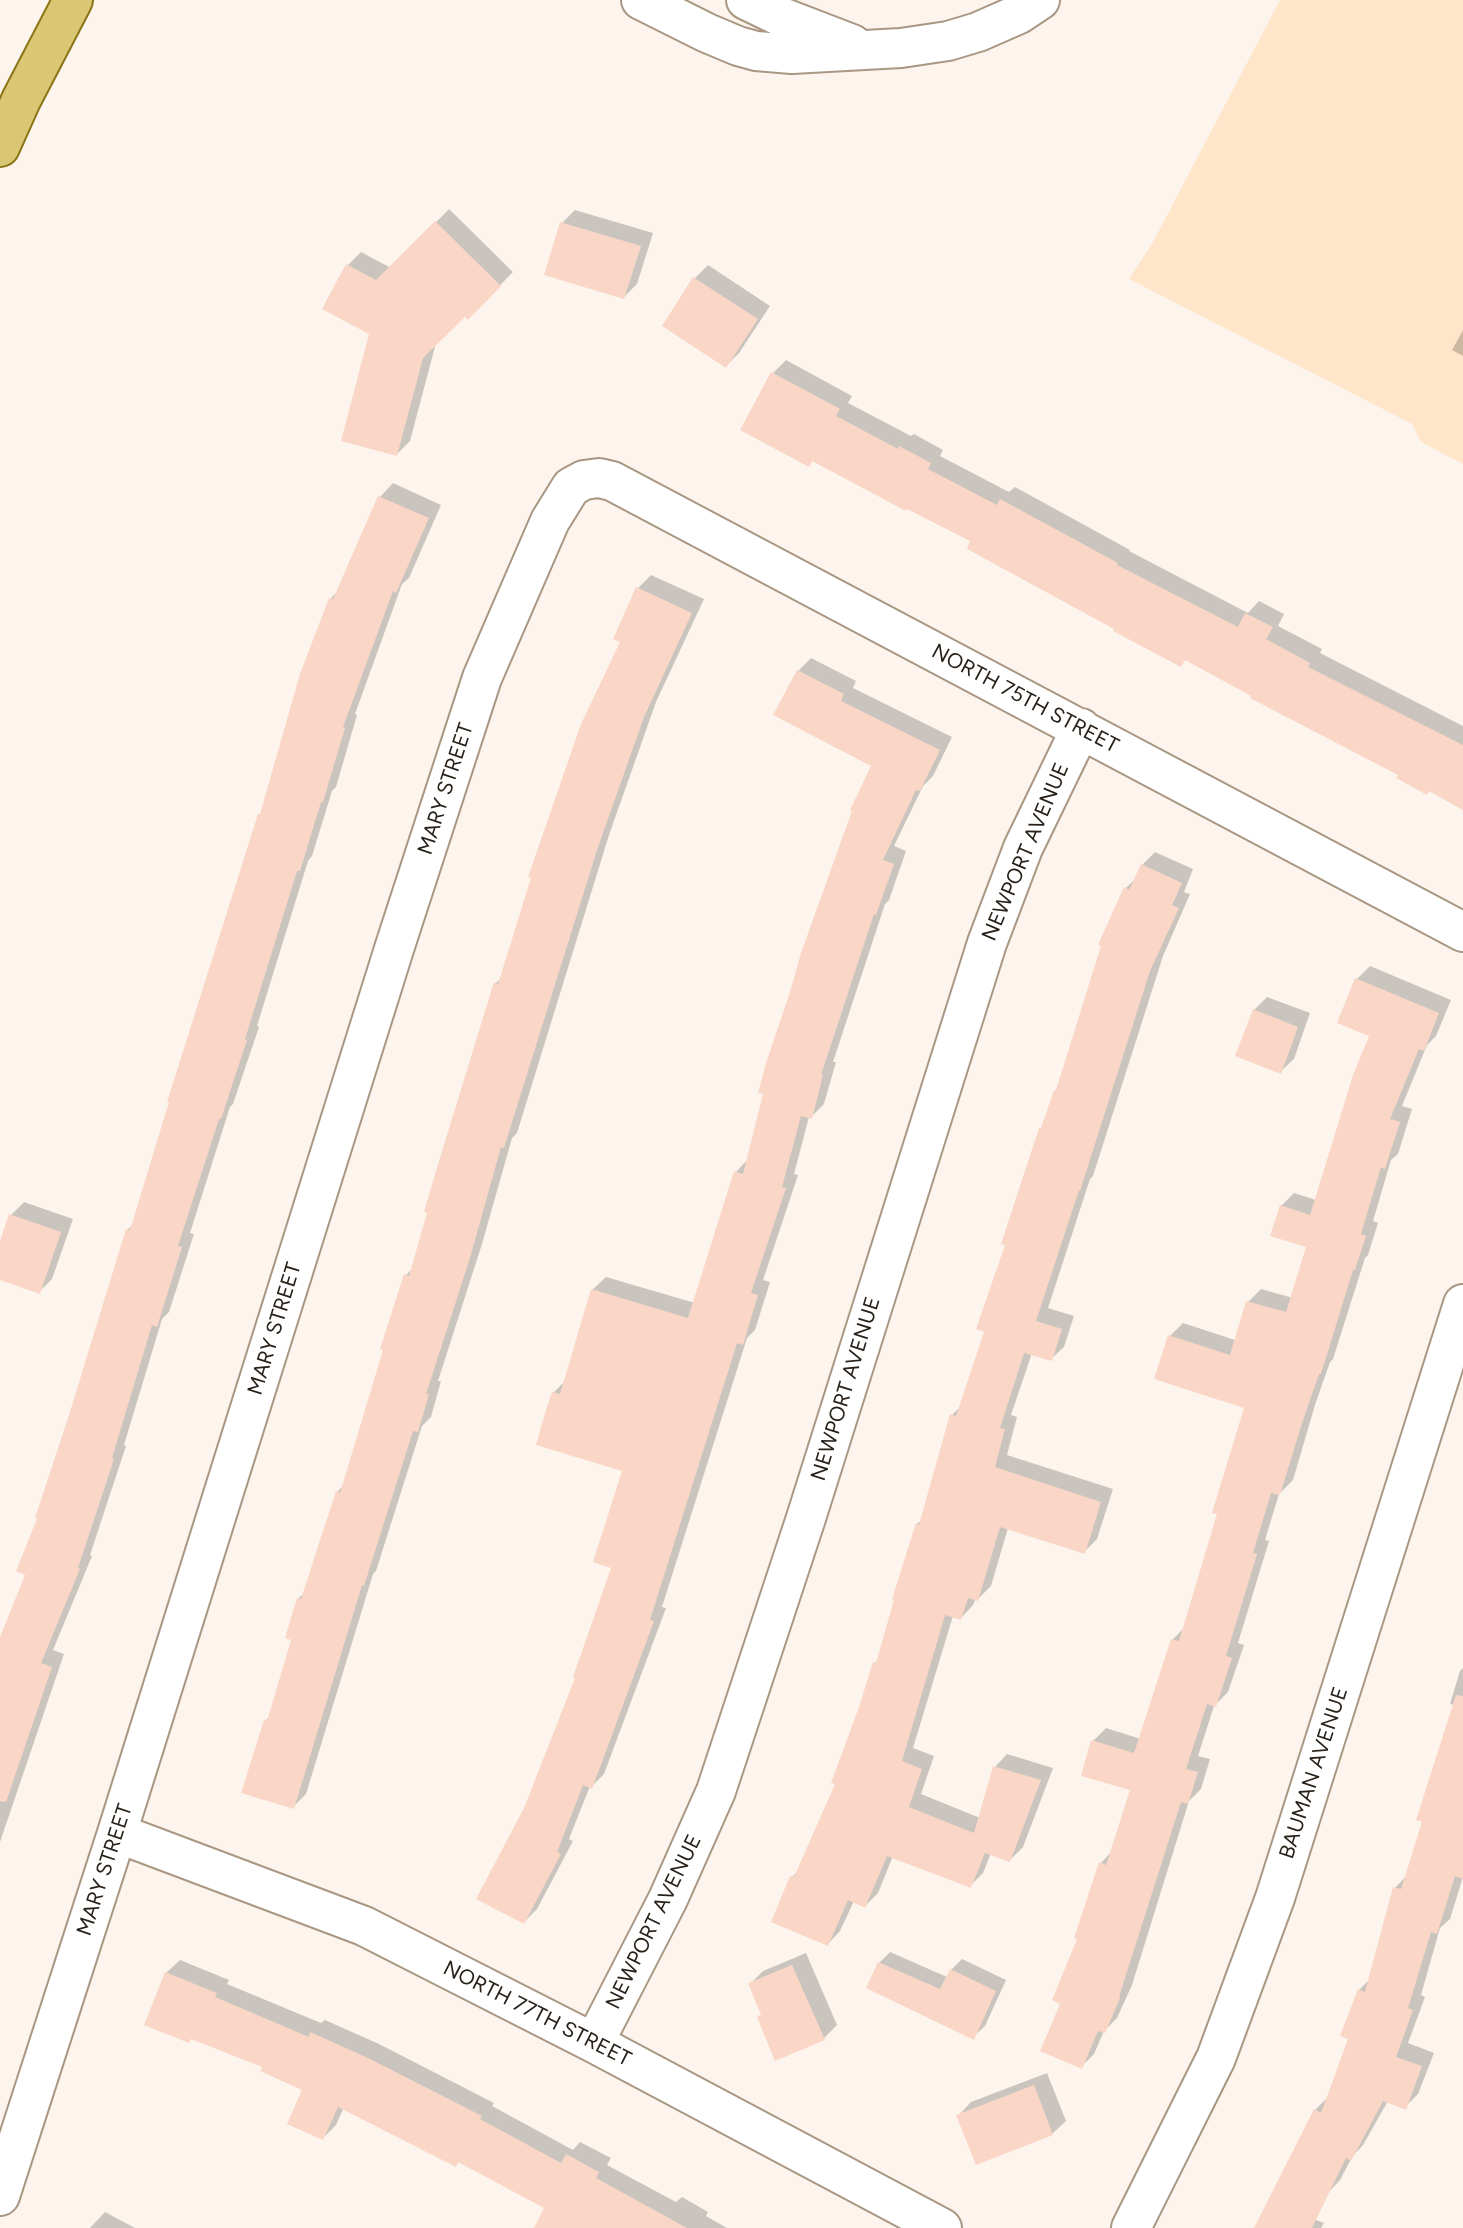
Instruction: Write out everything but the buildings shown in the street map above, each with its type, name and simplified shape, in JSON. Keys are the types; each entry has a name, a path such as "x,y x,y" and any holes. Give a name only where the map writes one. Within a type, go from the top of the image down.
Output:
{"main road":[{"path":"0,147 73,0"}],"street":[{"path":"641,0 707,33 756,51 792,54 871,51 948,41 978,33 1019,14 1040,0"},
{"path":"746,0 809,29 871,51"},
{"name":"NORTH 75TH STREET","path":"584,480 599,478 612,481 1463,932"},
{"name":"MARY STREET","path":"0,2196 482,677 550,521 572,487 584,480"},
{"name":"NEWPORT AVENUE","path":"594,2043 668,1899 716,1791 806,1518 987,943 1023,848 1081,729"},
{"name":"BAUMAN AVENUE","path":"1131,2228 1216,2058 1275,1898 1463,1304"},
{"name":"NORTH 77TH STREET","path":"117,1833 364,1926 594,2043 942,2228"}],"shaded area":[{"path":"1280,0 1463,0 1463,464 1421,442 1412,424 1129,279 1153,242"}]}
